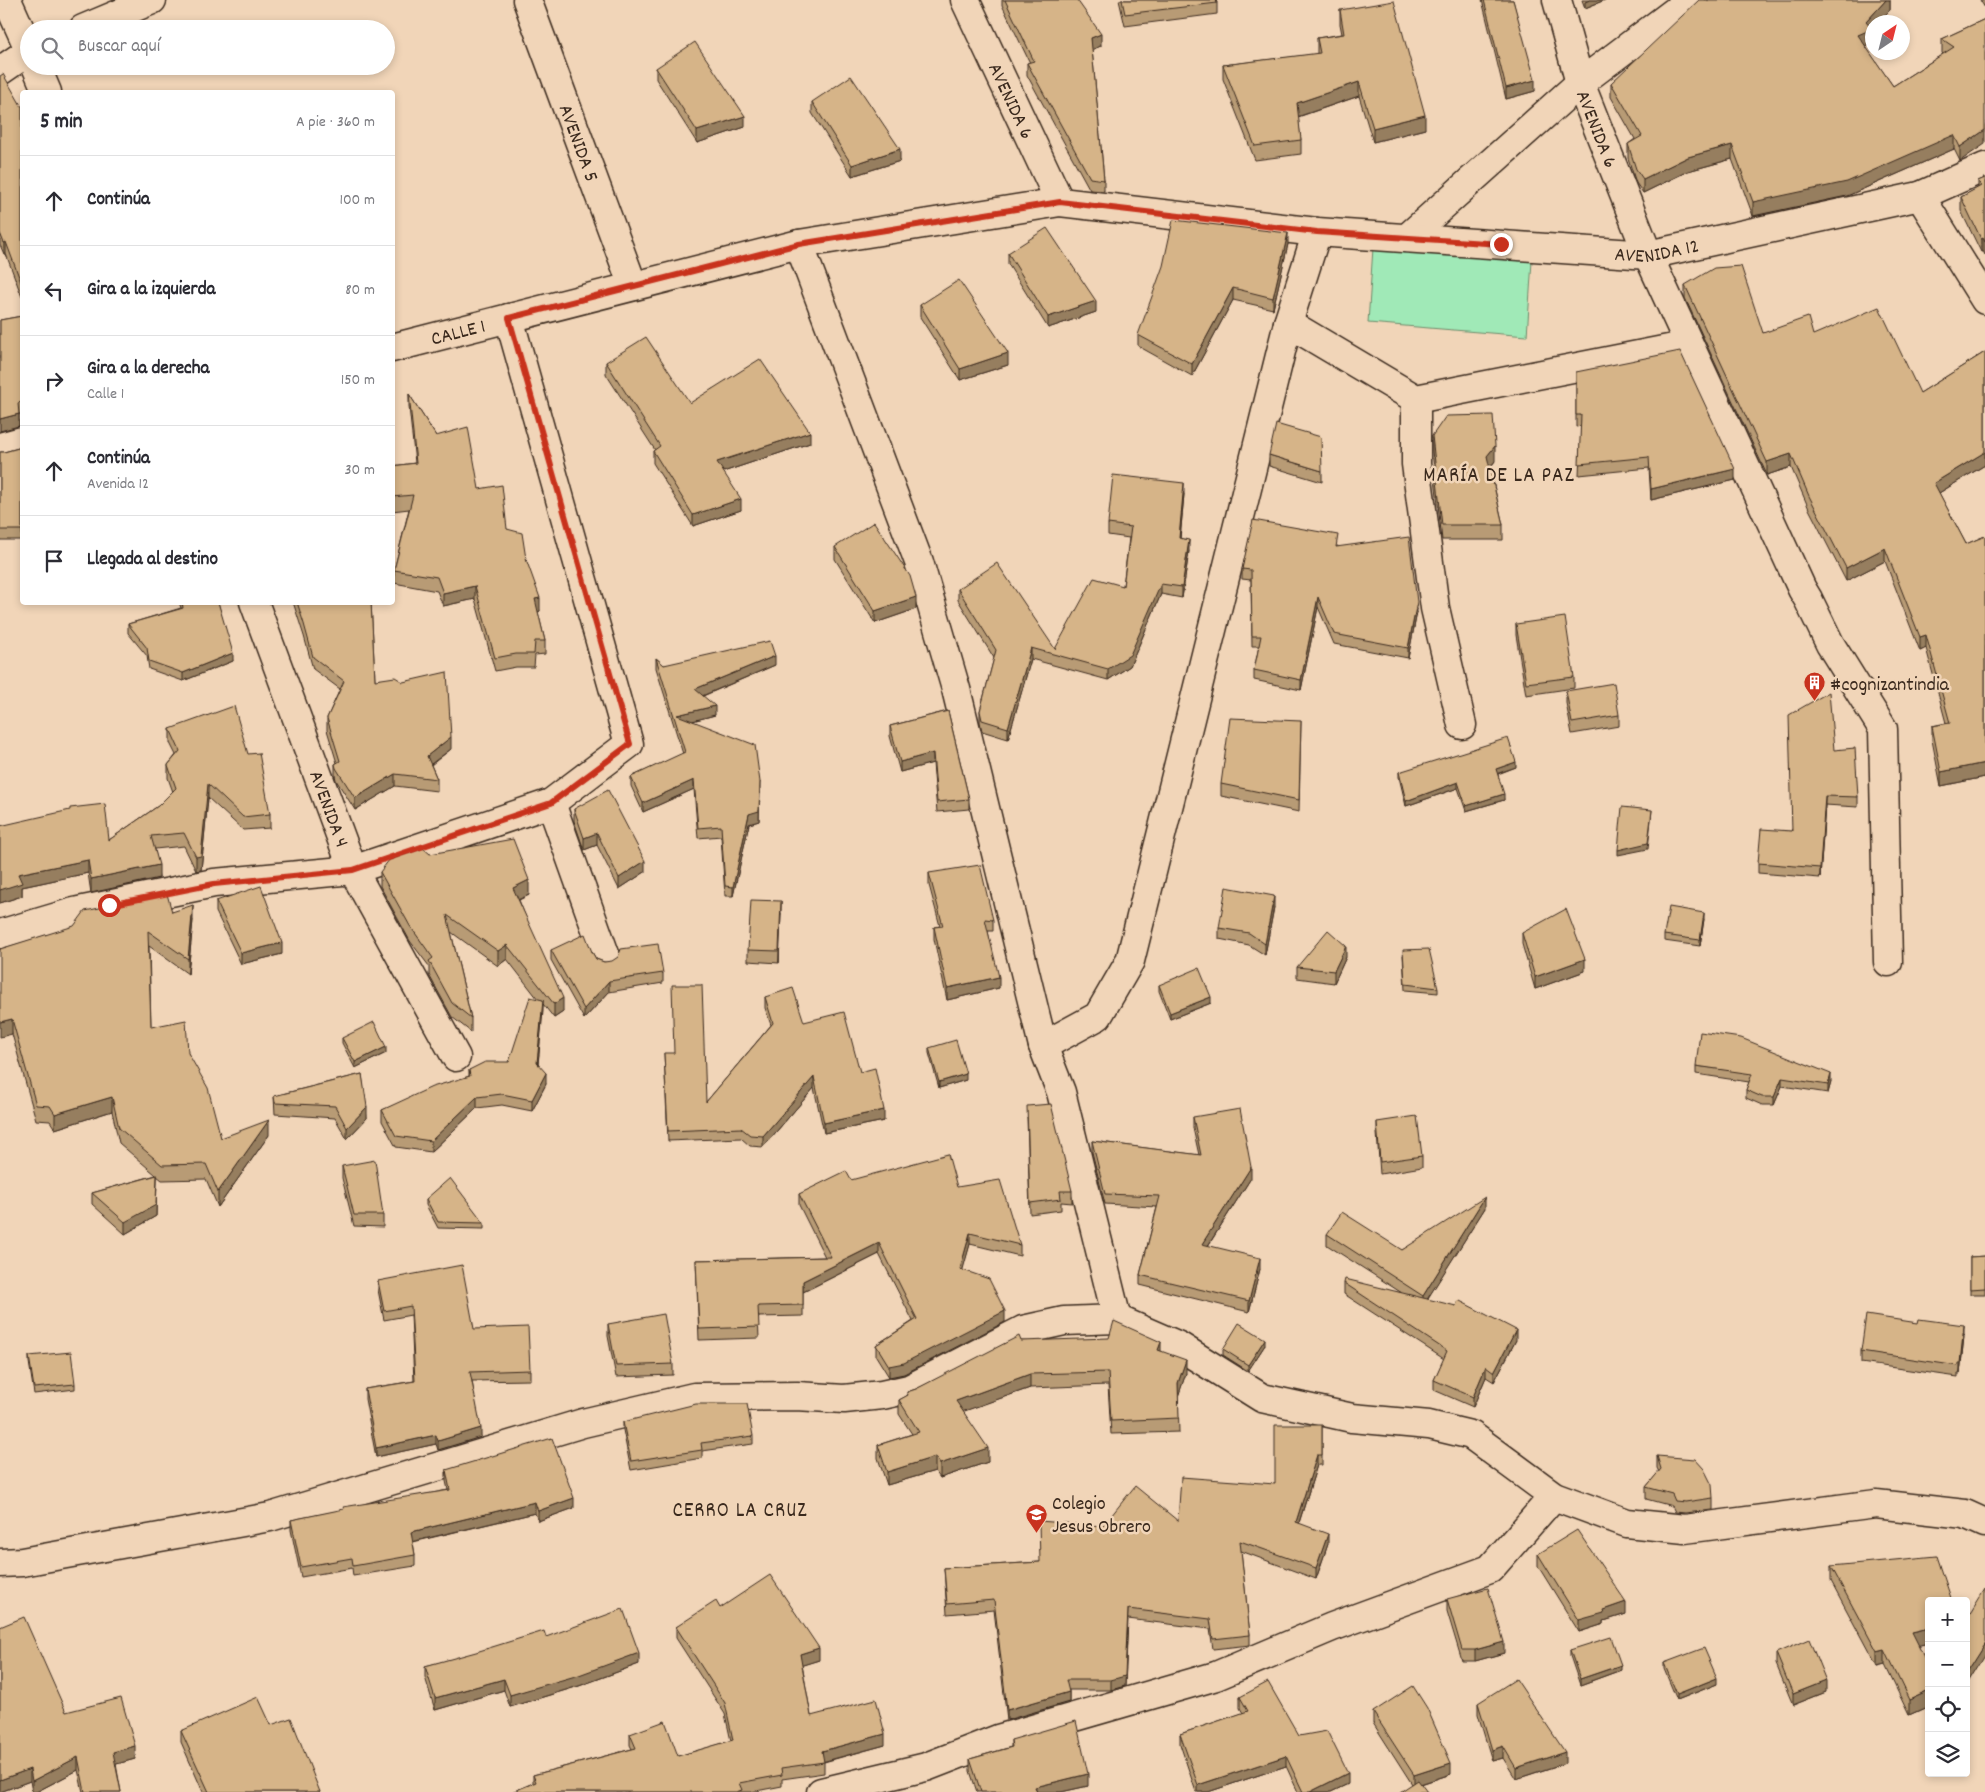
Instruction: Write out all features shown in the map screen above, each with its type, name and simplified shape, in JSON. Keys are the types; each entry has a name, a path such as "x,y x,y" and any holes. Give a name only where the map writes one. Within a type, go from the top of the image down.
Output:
{"street":[{"path":"7,0 20,30"},
{"path":"104,20 152,0"},
{"name":"AVENIDA 5","path":"527,0 634,286"},
{"name":"AVENIDA 6","path":"965,0 1060,202"},
{"name":"AVENIDA 6","path":"1557,0 1580,83 1648,255 1798,580 1830,644 1883,729 1888,962"},
{"path":"1408,237 1580,83 1690,0"},
{"path":"0,71 20,57"},
{"path":"40,75 46,90"},
{"name":"AVENIDA 12","path":"1317,232 1648,255 1920,196 1985,167"},
{"path":"1920,196 1985,300"},
{"name":"CALLE 1","path":"395,347 799,244 1060,202 1317,232"},
{"path":"1043,1046 1098,1016 1130,961 1288,323 1317,232"},
{"path":"799,244 919,562 956,689 1043,1046 1061,1092 1117,1319"},
{"path":"0,934 74,912 214,884 353,870 551,803 630,744 509,318"},
{"path":"1288,323 1416,399 1689,345"},
{"path":"1416,399 1416,464 1435,608 1462,725"},
{"path":"0,447 20,442"},
{"name":"AVENIDA 4","path":"255,605 353,870 456,1057"},
{"path":"551,803 606,957"},
{"path":"0,1563 22,1562 270,1517 583,1423 694,1397 797,1396 844,1400 909,1389 1023,1330 1064,1320 1117,1319 1179,1346 1262,1398 1352,1418 1428,1425 1471,1435 1554,1496 1627,1523 1685,1529 1876,1504 1965,1514 1985,1523"},
{"path":"821,1792 852,1788 926,1767 998,1739 1216,1676 1332,1627 1490,1569 1554,1496"}],"green space":[{"path":"1374,233 1533,246 1527,336 1368,323"}],"building":[{"path":"1005,0 1077,0 1101,34 1091,38 1104,180 1090,178 1027,63 1034,61"},
{"path":"1122,0 1216,0 1217,3 1125,14"},
{"path":"1484,0 1513,0 1535,80 1506,88"},
{"path":"1699,0 1886,0 1872,15 1865,15 1865,32 1858,35 1865,45 1865,60 1875,60 1893,86 1954,47 1942,39 1985,19 1985,130 1960,147 1954,135 1847,182 1753,202 1732,145 1688,157 1643,179 1636,169 1628,144 1642,136 1611,83"},
{"path":"1394,1 1425,115 1373,128 1359,82 1297,103 1301,140 1255,146 1223,65 1320,53 1317,38 1344,34 1340,10"},
{"path":"695,42 745,116 697,131 656,68"},
{"path":"3,74 20,104 20,280 6,242 4,243 0,233 0,76"},
{"path":"851,76 900,149 852,165 812,102"},
{"path":"1985,178 1985,242 1983,238 1981,239 1961,197 1981,186 1978,181"},
{"path":"1173,220 1288,233 1273,298 1233,288 1192,364 1138,335 1163,266"},
{"path":"1047,228 1096,301 1048,317 1008,253"},
{"path":"1741,266 1763,333 1808,317 1813,335 1879,307 1920,393 1985,352 1985,452 1934,483 1966,544 1985,536 1985,763 1941,772 1932,726 1950,723 1926,635 1920,637 1885,548 1846,568 1809,496 1791,454 1767,462 1685,285 1714,268"},
{"path":"959,280 1008,353 960,369 920,305"},
{"path":"20,316 19,414 0,419 0,320"},
{"path":"646,337 690,403 760,359 810,432 717,462 741,499 693,515 653,451 660,446 606,362"},
{"path":"1680,351 1735,469 1651,489 1649,457 1579,464 1581,415 1576,415 1576,372"},
{"path":"409,394 436,436 468,427 479,489 502,485 507,529 522,533 526,559 540,598 535,599 545,641 535,641 534,654 516,654 495,658 475,586 443,593 437,577 395,570 413,495 395,497 395,466 416,463"},
{"path":"1493,415 1495,446 1487,456 1503,525 1442,525 1432,436 1446,416"},
{"path":"1276,424 1321,437 1322,471 1269,455"},
{"path":"20,448 20,530 0,530 0,452"},
{"path":"1113,475 1184,483 1179,538 1189,540 1182,587 1161,584 1130,655 1108,669 1031,648 1008,728 982,720 980,711 996,650 958,589 997,563 1055,649 1094,578 1123,586 1131,527 1108,524"},
{"path":"1253,520 1338,535 1336,547 1409,537 1417,602 1408,648 1334,634 1318,597 1301,680 1254,670 1261,636 1252,636 1251,570 1242,569"},
{"path":"874,522 910,576 916,597 875,611 835,547"},
{"path":"182,605 219,605 233,653 183,673 149,661 147,648 128,624 183,608"},
{"path":"298,605 371,605 375,680 395,677 403,682 447,672 451,737 427,756 437,779 395,774 355,798 336,768 335,764 340,761 327,718 344,681 313,657"},
{"path":"1565,617 1574,677 1526,683 1516,624"},
{"path":"770,641 775,656 695,689 715,706 677,715 755,745 760,782 759,811 749,814 733,887 725,886 721,826 698,828 694,780 643,803 631,777 685,752 656,658 664,665"},
{"path":"1614,683 1619,715 1572,723 1566,691"},
{"path":"1829,692 1834,750 1855,748 1858,797 1825,796 1820,868 1758,863 1761,829 1792,831 1789,715"},
{"path":"234,706 248,754 259,753 270,814 243,817 208,784 201,856 196,857 184,833 151,836 159,865 91,879 88,860 18,874 22,883 0,890 0,826 70,810 70,808 105,804 109,840 158,806 176,788 168,765 180,751 170,729"},
{"path":"948,711 969,799 937,802 933,753 900,762 890,726"},
{"path":"1230,718 1301,721 1299,800 1221,784"},
{"path":"1508,738 1516,762 1496,769 1504,794 1466,806 1458,782 1406,801 1399,772"},
{"path":"608,790 645,861 619,878 597,833 584,838 574,809"},
{"path":"1622,807 1652,810 1648,843 1618,850"},
{"path":"513,839 529,880 513,888 563,998 554,1004 507,945 498,951 447,915 471,1018 452,1003 429,961 433,958 410,926 380,872 389,860 423,848 430,854"},
{"path":"980,865 993,920 985,919 999,977 947,988 934,927 943,926 929,873"},
{"path":"261,886 282,943 241,953 216,901"},
{"path":"1226,887 1274,896 1265,944 1249,933 1219,928"},
{"path":"167,894 172,912 193,905 188,959 148,931 151,1027 186,1020 188,1053 208,1088 221,1138 269,1120 218,1192 206,1164 162,1165 119,1128 112,1097 55,1114 50,1106 36,1105 12,1019 0,1022 0,949 74,926 85,911"},
{"path":"751,900 781,901 779,951 748,950"},
{"path":"1669,907 1704,913 1700,940 1664,935"},
{"path":"1566,909 1585,959 1535,977 1522,933"},
{"path":"1328,930 1346,946 1334,971 1297,967"},
{"path":"585,934 596,959 604,962 612,961 618,957 621,949 658,944 663,973 609,981 584,1009 551,950"},
{"path":"1429,949 1438,988 1405,984 1403,950"},
{"path":"1199,968 1211,997 1170,1013 1159,985"},
{"path":"672,985 702,985 706,1102 773,1023 765,997 793,988 804,1022 844,1012 860,1072 875,1068 884,1110 824,1123 814,1077 763,1136 750,1135 741,1128 668,1131 664,1053 674,1053"},
{"path":"530,997 543,1000 537,1063 546,1073 532,1100 502,1094 477,1097 431,1141 396,1136 382,1110 432,1087 470,1076 469,1070 485,1062 509,1062"},
{"path":"374,1022 386,1047 355,1062 342,1038"},
{"path":"1700,1032 1741,1038 1831,1074 1828,1085 1782,1078 1774,1097 1762,1097 1746,1090 1752,1074 1696,1066"},
{"path":"956,1040 966,1074 939,1082 929,1048"},
{"path":"362,1074 367,1107 347,1128 335,1106 275,1103 274,1096"},
{"path":"1051,1104 1072,1191 1060,1191 1061,1199 1030,1203 1027,1106"},
{"path":"1240,1109 1251,1167 1202,1244 1260,1258 1249,1301 1140,1275 1160,1196 1105,1194 1092,1141 1201,1155 1193,1117"},
{"path":"1417,1116 1422,1156 1380,1162 1377,1122"},
{"path":"948,1154 957,1187 1000,1180 1020,1245 970,1233 960,1269 989,1279 1005,1311 904,1363 889,1366 876,1345 917,1319 879,1243 803,1281 803,1305 758,1306 759,1327 699,1329 696,1260 831,1257 799,1194 846,1171 851,1180"},
{"path":"375,1160 383,1215 354,1215 342,1166"},
{"path":"157,1175 156,1205 125,1222 92,1193"},
{"path":"450,1178 484,1223 438,1222 426,1199"},
{"path":"1485,1197 1423,1296 1327,1234 1342,1212 1402,1250"},
{"path":"1985,1256 1985,1288 1970,1289 1970,1257"},
{"path":"462,1265 474,1329 528,1327 530,1370 470,1372 481,1428 438,1441 436,1435 376,1448 365,1389 415,1381 411,1306 384,1311 378,1281"},
{"path":"1345,1279 1456,1306 1458,1300 1516,1330 1494,1372 1486,1366 1473,1397 1434,1380 1447,1351 1344,1283"},
{"path":"664,1314 673,1364 616,1366 608,1324"},
{"path":"1866,1315 1918,1323 1919,1319 1964,1325 1960,1363 1958,1363 1958,1366 1861,1351"},
{"path":"1114,1321 1161,1342 1158,1350 1186,1360 1178,1383 1179,1418 1111,1421 1108,1372 1030,1374 956,1401 988,1448 940,1464 935,1457 887,1472 878,1445 919,1432 899,1400 908,1395 907,1392 1019,1336 1021,1341 1109,1338"},
{"path":"1239,1323 1265,1339 1248,1365 1223,1349"},
{"path":"71,1352 75,1384 34,1388 29,1356"},
{"path":"696,1404 747,1404 753,1436 701,1443 702,1450 631,1461 623,1422"},
{"path":"1275,1425 1322,1425 1322,1455 1317,1455 1296,1522 1328,1534 1316,1568 1240,1541 1250,1635 1213,1639 1210,1619 1128,1609 1125,1676 1111,1680 1066,1680 1069,1692 1007,1710 994,1600 947,1604 944,1568 1040,1562 1039,1521 1103,1526 1135,1486 1178,1521 1181,1477 1275,1484"},
{"path":"552,1438 574,1498 538,1511 535,1502 411,1532 415,1555 353,1566 352,1558 301,1567 291,1520 344,1509 343,1507 450,1490 446,1470"},
{"path":"1657,1456 1695,1459 1704,1469 1712,1485 1713,1498 1685,1502 1675,1501 1672,1494 1646,1487 1661,1469"},
{"path":"1577,1530 1626,1602 1603,1610 1604,1613 1579,1620 1538,1554"},
{"path":"1937,1556 1951,1597 1925,1597 1925,1629 1912,1632 1925,1658 1925,1693 1909,1700 1885,1650 1877,1652 1831,1566"},
{"path":"770,1575 819,1648 800,1654 811,1716 876,1699 885,1734 822,1751 824,1762 781,1768 782,1775 739,1783 742,1790 736,1792 512,1792 536,1782 533,1775 636,1748 630,1734 665,1721 678,1756 733,1740 725,1703 676,1627 716,1601 720,1608"},
{"path":"1488,1588 1504,1642 1475,1650 1462,1650 1447,1599"},
{"path":"1985,1589 1985,1642 1970,1666 1970,1642 1970,1613"},
{"path":"623,1609 639,1653 579,1675 510,1695 504,1679 435,1698 425,1666 544,1631 546,1637"},
{"path":"24,1617 66,1712 121,1698 135,1746 113,1752 121,1792 85,1792 78,1757 32,1781 30,1769 0,1780 0,1627"},
{"path":"1611,1637 1621,1665 1580,1679 1570,1650"},
{"path":"1809,1639 1826,1681 1793,1694 1776,1653"},
{"path":"1704,1648 1717,1678 1677,1694 1664,1663"},
{"path":"1516,1679 1565,1752 1516,1768 1503,1746 1492,1750 1478,1703"},
{"path":"1268,1682 1299,1736 1327,1731 1348,1773 1310,1792 1303,1792 1286,1756 1198,1785 1180,1734 1248,1711 1240,1697"},
{"path":"1413,1686 1427,1708 1451,1763 1414,1775 1373,1712"},
{"path":"258,1697 271,1725 291,1718 320,1792 209,1792 181,1731"},
{"path":"1076,1721 1088,1774 1035,1787 1037,1792 981,1792 970,1759 1012,1747 1011,1740"},
{"path":"1418,1780 1427,1792 1400,1792"}],"place":[{"name":"#cognizantindia","path":"1814,702"},
{"name":"Colegio Jesus Obrero","path":"1036,1533"}],"district":[{"name":"MARÍA DE LA PAZ","path":"1499,474"},
{"name":"CERRO LA CRUZ","path":"740,1509"}],"route":[{"path":"109,905 214,884 353,870 551,803 630,744 509,318 799,244 1060,202 1317,232 1501,244"}]}
